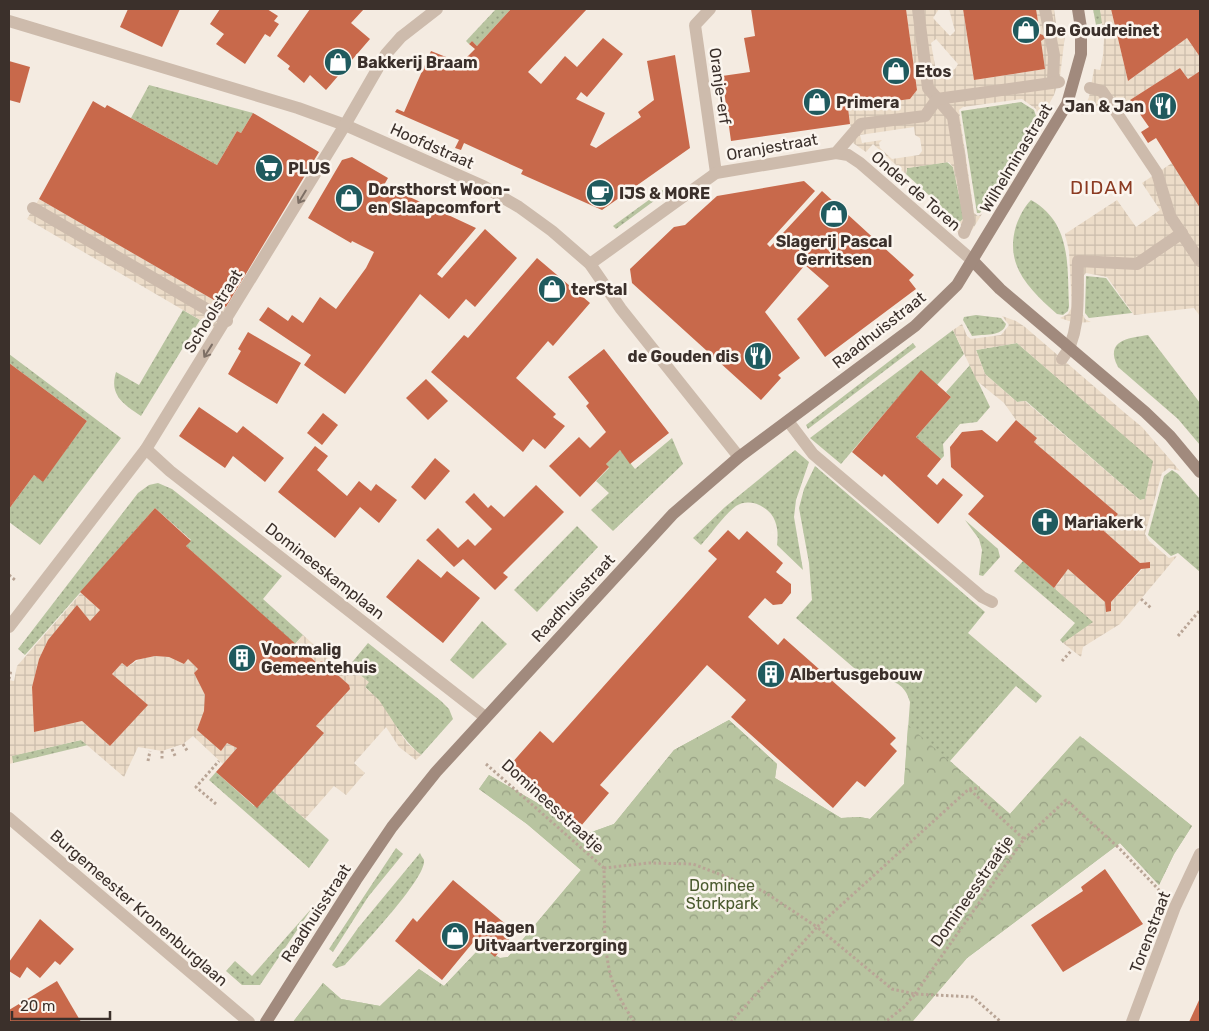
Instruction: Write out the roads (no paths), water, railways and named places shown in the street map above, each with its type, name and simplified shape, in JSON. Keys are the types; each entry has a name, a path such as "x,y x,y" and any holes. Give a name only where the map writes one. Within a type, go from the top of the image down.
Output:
{"street":[{"name":"Schoolstraat","path":"9,627 146,449 226,321 386,54 401,37 437,9"},
{"name":"Oranje-erf","path":"710,9 695,25 716,173"},
{"path":"918,9 928,88 953,117 969,221 964,233"},
{"name":"Wilhelminastraat","path":"937,98 1056,82 1054,55 1045,9"},
{"name":"Wilhelminastraat","path":"973,260 1066,104 1081,54 1081,28 1078,9"},
{"name":"Hoofdstraat","path":"9,21 345,125 484,186 552,230 590,264 621,308 739,457"},
{"path":"1090,88 1102,91 1157,173 1170,216 1200,261"},
{"name":"Oranjestraat","path":"590,264 716,173 836,152 861,124 925,116 937,98"},
{"name":"Onder de Toren","path":"836,152 860,163 973,260"},
{"path":"33,208 226,321"},
{"path":"1066,354 1077,307 1078,261 1137,264 1182,233"},
{"path":"973,260 1066,354 1145,412 1170,436 1200,472"},
{"name":"Raadhuisstraat","path":"266,1022 392,827 436,772 673,514 739,457 915,326 957,285 973,260"},
{"path":"788,420 813,454 982,597 992,602"},
{"name":"Domineeskamplaan","path":"146,449 170,471 485,717"},
{"name":"Burgemeester Kronenburglaan","path":"9,818 249,1022"},
{"name":"Torenstraat","path":"1132,1022 1176,907 1200,854"}],"place":[{"name":"De Goudreinet","path":"1026,30"},
{"name":"Bakkerij Braam","path":"338,62"},
{"name":"Etos","path":"896,71"},
{"name":"Primera","path":"817,102"},
{"name":"Jan & Jan","path":"1163,106"},
{"name":"PLUS","path":"269,168"},
{"name":"IJS & MORE","path":"600,193"},
{"name":"Dorsthorst Woon- en Slaapcomfort","path":"349,198"},
{"name":"Slagerij Pascal Gerritsen","path":"834,214"},
{"name":"terStal","path":"552,289"},
{"name":"de Gouden dis","path":"758,356"},
{"name":"Mariakerk","path":"1045,522"},
{"name":"Voormalig Gemeentehuis","path":"242,658"},
{"name":"Albertusgebouw","path":"771,674"},
{"name":"Haagen Uitvaartverzorging","path":"455,936"}],"district":[{"name":"DIDAM","path":"1102,187"}],"park label":[{"name":"Dominee Storkpark","path":"722,894"}]}
